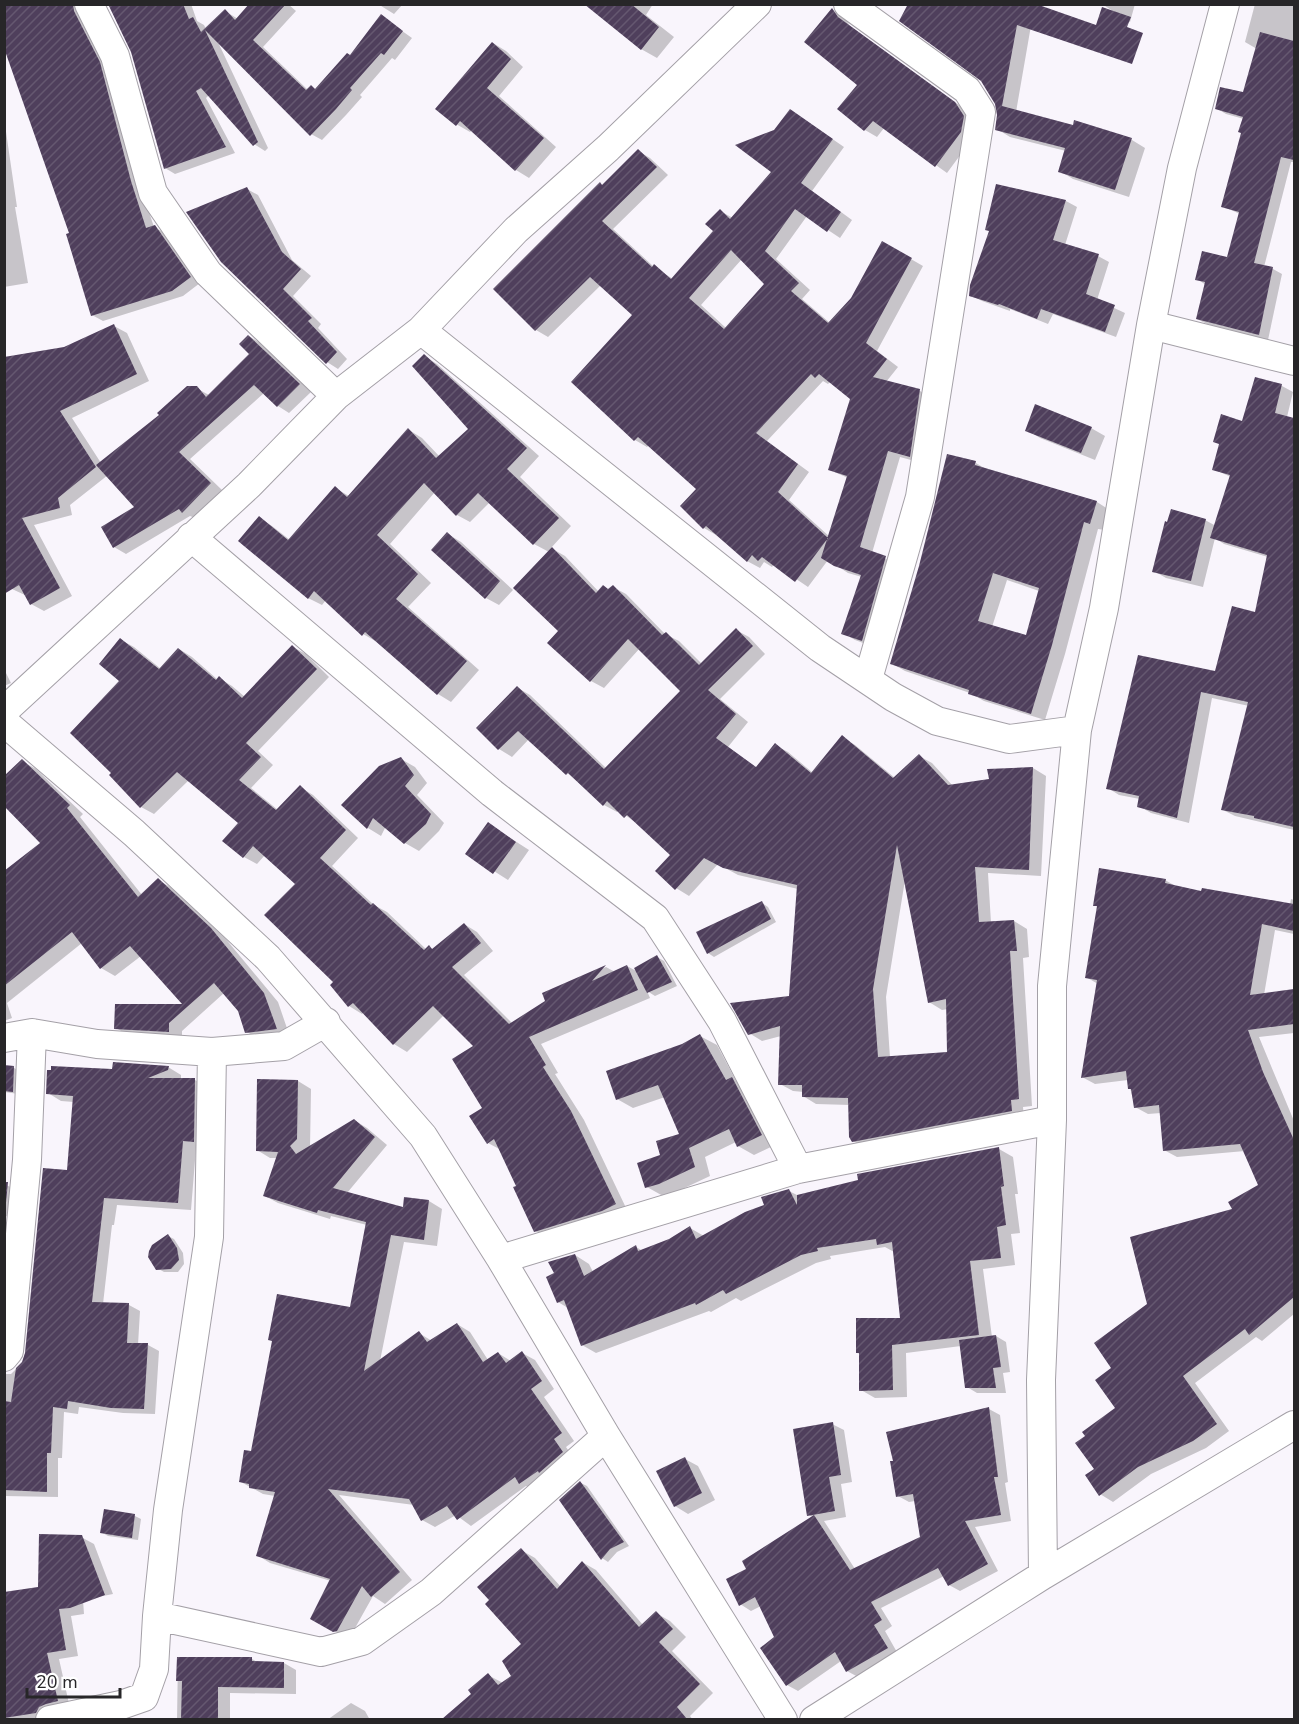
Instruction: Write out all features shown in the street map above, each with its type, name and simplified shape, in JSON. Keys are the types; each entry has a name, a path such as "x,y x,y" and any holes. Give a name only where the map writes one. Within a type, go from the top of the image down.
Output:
{"street":[{"path":"89,4 115,56 153,193 208,273 336,396"},
{"path":"4,711 249,485 336,396 421,330 516,230 608,148 757,4"},
{"path":"848,4 967,90 981,112 920,497 868,679"},
{"path":"1043,1575 1041,1380 1052,1120 1052,986 1077,730 1104,608 1150,325 1182,168 1225,4"},
{"path":"1150,325 1294,361"},
{"path":"421,330 820,648 893,697 937,721 1009,739 1077,730"},
{"path":"191,537 492,793 655,918 722,1021 798,1169"},
{"path":"4,722 134,833 268,958 423,1136 501,1259 606,1436 783,1719"},
{"path":"4,1357 9,1351 27,1160 18,1035 97,1044 212,1052 284,1046 326,1022"},
{"path":"50,1719 122,1705 144,1697 154,1669 168,1510 209,1237 212,1052"},
{"path":"501,1259 798,1169 1052,1120"},
{"path":"814,1719 1043,1575 1294,1425"},
{"path":"157,1616 321,1652 363,1641 431,1592 606,1436"}],"building":[{"path":"6,4 73,4 74,11 100,62 131,181 146,228 155,225 191,277 172,291 91,316 66,234 69,233 4,48"},
{"path":"108,4 183,4 189,19 193,17 201,32 225,9 235,20 249,4 286,4 253,40 306,90 311,85 315,89 347,53 350,55 381,14 403,31 384,55 381,53 350,88 352,90 310,136 205,30 258,142 253,146 201,88 196,91 226,147 164,169 131,52"},
{"path":"584,4 631,4 659,27 641,50"},
{"path":"908,4 1036,4 1096,25 1102,7 1131,17 1127,27 1143,33 1132,64 1017,25 1002,106 1073,125 1074,120 1132,138 1115,190 1058,172 1065,148 995,130 997,115 995,104 981,81 899,21"},
{"path":"832,8 838,17 955,102 964,116 961,132 935,167 873,121 864,131 837,109 857,85 804,42"},
{"path":"1260,32 1294,41 1294,160 1281,157 1254,263 1273,267 1259,335 1196,319 1205,282 1195,280 1202,251 1227,257 1239,212 1221,207 1241,133 1238,132 1243,117 1215,109 1220,87 1243,92"},
{"path":"492,42 511,59 487,88 544,138 515,171 460,121 456,126 435,109"},
{"path":"790,109 833,139 801,183 841,212 827,232 795,209 765,251 799,283 791,291 828,323 851,298 882,241 912,258 866,343 887,359 873,377 920,389 910,457 888,451 860,547 886,556 862,641 841,634 861,575 834,566 821,558 827,540 795,582 762,557 758,561 752,555 747,562 706,526 703,529 680,506 696,489 638,437 634,441 571,382 632,315 590,277 535,331 493,289 600,182 602,185 638,149 657,167 602,221 652,267 654,264 671,279 713,231 705,224 720,209 730,219 771,172 735,145 774,130","holes":["731,250 764,284 724,329 689,298","811,374 815,378 819,374 850,399 828,470 847,476 827,538 778,492 798,464 756,433"]},
{"path":"996,184 1066,200 1053,240 1099,254 1086,294 1115,305 1105,332 1041,309 1037,319 999,304 969,296 970,285 989,231 985,230"},
{"path":"247,187 282,252 301,269 283,289 312,318 308,321 337,352 326,364 221,262 186,212"},
{"path":"114,324 137,374 60,411 96,467 58,498 60,508 22,518 60,588 30,605 19,585 4,594 4,357 64,347"},
{"path":"248,335 300,384 277,407 254,385 179,452 211,483 182,513 179,509 113,548 101,527 134,507 96,465 159,415 157,413 187,386 197,386 206,397 249,354 239,344"},
{"path":"424,354 527,448 507,469 559,518 533,545 478,493 456,516 424,483 377,535 418,574 396,599 467,661 437,695 365,632 362,636 314,591 308,599 238,541 259,516 288,540 335,486 347,497 408,428 436,458 468,429 412,366"},
{"path":"1255,377 1282,384 1275,413 1294,418 1294,827 1221,810 1248,702 1201,692 1177,818 1137,807 1139,796 1106,789 1138,655 1215,671 1232,606 1255,612 1267,555 1210,538 1230,475 1212,470 1219,444 1213,442 1221,414 1242,421"},
{"path":"1035,404 1092,427 1081,453 1025,431"},
{"path":"947,454 976,461 975,465 1097,501 1090,524 1084,522 1052,645 1031,714 968,694 969,690 890,664 919,566","holes":["993,573 1039,588 1026,635 978,621"]},
{"path":"1171,509 1206,519 1191,581 1152,572 1165,521 1167,522"},
{"path":"447,532 500,581 485,599 431,550"},
{"path":"552,547 596,593 603,585 608,589 613,585 662,635 666,632 699,665 736,628 753,646 708,690 736,714 716,738 756,767 775,743 811,773 842,735 893,778 919,754 948,785 989,779 987,769 1033,767 1029,870 975,867 979,922 1014,920 1017,951 1010,951 1019,1099 1011,1100 1012,1111 852,1142 849,1137 848,1098 802,1097 802,1085 778,1085 780,1026 748,1035 730,1003 789,996 797,885 723,868 704,858 675,890 655,871 670,855 627,815 624,818 607,801 603,806 518,731 498,750 476,728 517,686 604,769 680,691 628,639 590,682 547,643 558,631 513,588","holes":["897,845 928,1003 946,999 947,1052 878,1057 873,989"]},
{"path":"120,638 159,669 178,648 216,680 219,676 242,698 292,645 317,669 246,743 261,757 239,780 276,810 300,785 346,830 320,858 424,950 429,945 432,949 464,923 481,943 452,967 509,1024 545,1001 542,993 606,965 592,981 627,965 638,990 529,1037 546,1065 543,1067 571,1111 616,1204 602,1211 534,1232 494,1139 487,1144 469,1116 482,1108 452,1059 473,1046 433,1006 393,1045 353,1003 348,1007 330,985 333,982 264,915 295,884 253,846 243,858 222,841 238,823 177,772 140,808 109,775 111,773 70,733 119,681 99,664"},
{"path":"401,757 414,775 405,786 431,814 426,824 404,844 373,818 367,829 341,805 379,766"},
{"path":"22,759 70,805 67,808 138,897 158,878 211,928 264,993 277,1029 245,1033 238,1011 214,983 169,1023 169,1032 114,1029 115,1004 182,1004 130,946 100,969 72,932 4,986 4,871 40,843 4,806 4,776"},
{"path":"488,822 516,842 493,874 465,854"},
{"path":"1099,868 1166,879 1165,883 1201,891 1202,888 1294,904 1294,931 1262,924 1250,995 1294,989 1294,1024 1248,1030 1263,1072 1294,1140 1294,1297 1249,1335 1245,1329 1183,1376 1217,1424 1193,1441 1138,1467 1099,1496 1085,1475 1094,1469 1075,1443 1085,1436 1082,1432 1115,1408 1095,1380 1111,1368 1094,1343 1147,1304 1130,1237 1232,1209 1228,1202 1258,1185 1240,1144 1163,1151 1159,1105 1134,1108 1131,1089 1128,1089 1126,1071 1081,1078 1097,980 1085,978 1097,906 1093,906"},
{"path":"762,901 771,919 707,954 696,932"},
{"path":"657,955 672,982 647,993 634,968"},
{"path":"700,1034 726,1080 732,1077 762,1135 737,1147 729,1129 689,1148 695,1167 645,1188 637,1163 660,1155 656,1141 679,1134 658,1085 616,1100 606,1071 682,1044"},
{"path":"113,1062 169,1066 168,1070 148,1078 195,1078 194,1142 183,1141 178,1203 104,1198 92,1302 129,1303 127,1343 148,1343 144,1409 111,1408 68,1401 67,1409 53,1407 51,1453 47,1453 47,1492 4,1490 4,1401 11,1402 16,1368 22,1362 25,1353 43,1168 67,1170 73,1096 46,1094 47,1070 51,1070 51,1066 112,1069"},
{"path":"4,1065 14,1066 13,1092 4,1091"},
{"path":"257,1079 298,1080 297,1139 290,1146 296,1154 354,1119 375,1137 333,1188 403,1207 404,1197 429,1200 424,1240 391,1235 364,1371 419,1331 427,1342 457,1323 483,1362 498,1352 506,1363 522,1351 542,1381 531,1389 562,1433 554,1439 563,1452 539,1473 538,1471 519,1484 515,1477 457,1520 447,1506 421,1521 409,1499 328,1489 400,1572 371,1597 362,1586 337,1631 333,1632 310,1619 330,1579 256,1556 275,1492 249,1488 249,1484 239,1482 244,1450 251,1451 272,1341 268,1340 277,1294 350,1307 366,1222 318,1210 317,1213 263,1196 278,1152 256,1151"},
{"path":"999,1147 1006,1225 997,1227 1001,1258 970,1261 979,1335 892,1345 893,1390 859,1391 859,1353 856,1353 856,1318 900,1318 892,1242 877,1245 876,1239 817,1248 818,1251 801,1255 726,1294 723,1290 696,1305 695,1303 581,1346 564,1300 557,1303 546,1277 554,1273 548,1262 575,1254 584,1276 636,1245 638,1251 669,1239 690,1226 696,1239 745,1212 764,1205 761,1197 789,1189 797,1205 797,1195 858,1180 857,1174"},
{"path":"4,1182 8,1182 4,1223"},
{"path":"168,1234 177,1248 179,1260 171,1269 156,1270 148,1257 149,1251 152,1245"},
{"path":"996,1335 1001,1367 993,1368 996,1388 965,1388 959,1340"},
{"path":"989,1407 998,1477 994,1477 1001,1515 965,1521 988,1564 948,1586 938,1568 871,1602 882,1620 874,1625 888,1648 846,1672 835,1652 786,1686 760,1648 774,1637 755,1597 739,1606 726,1579 746,1569 742,1561 814,1515 850,1570 920,1537 913,1494 896,1497 890,1461 893,1461 886,1432"},
{"path":"833,1422 841,1475 829,1477 835,1511 807,1516 793,1429"},
{"path":"685,1457 702,1493 674,1507 656,1471"},
{"path":"580,1481 624,1542 610,1549 601,1560 559,1500"},
{"path":"104,1509 135,1514 132,1538 100,1533"},
{"path":"39,1534 82,1535 105,1595 70,1608 59,1609 66,1650 47,1653 58,1701 39,1707 36,1713 4,1718 4,1592 38,1587"},
{"path":"521,1548 557,1589 582,1561 639,1627 656,1611 673,1629 659,1642 700,1684 677,1707 687,1719 442,1719 471,1694 468,1690 488,1673 498,1685 511,1676 502,1661 521,1644 485,1604 489,1600 477,1587"},
{"path":"177,1657 252,1657 252,1661 284,1662 284,1688 218,1687 218,1719 181,1719 182,1681 176,1681"}]}
